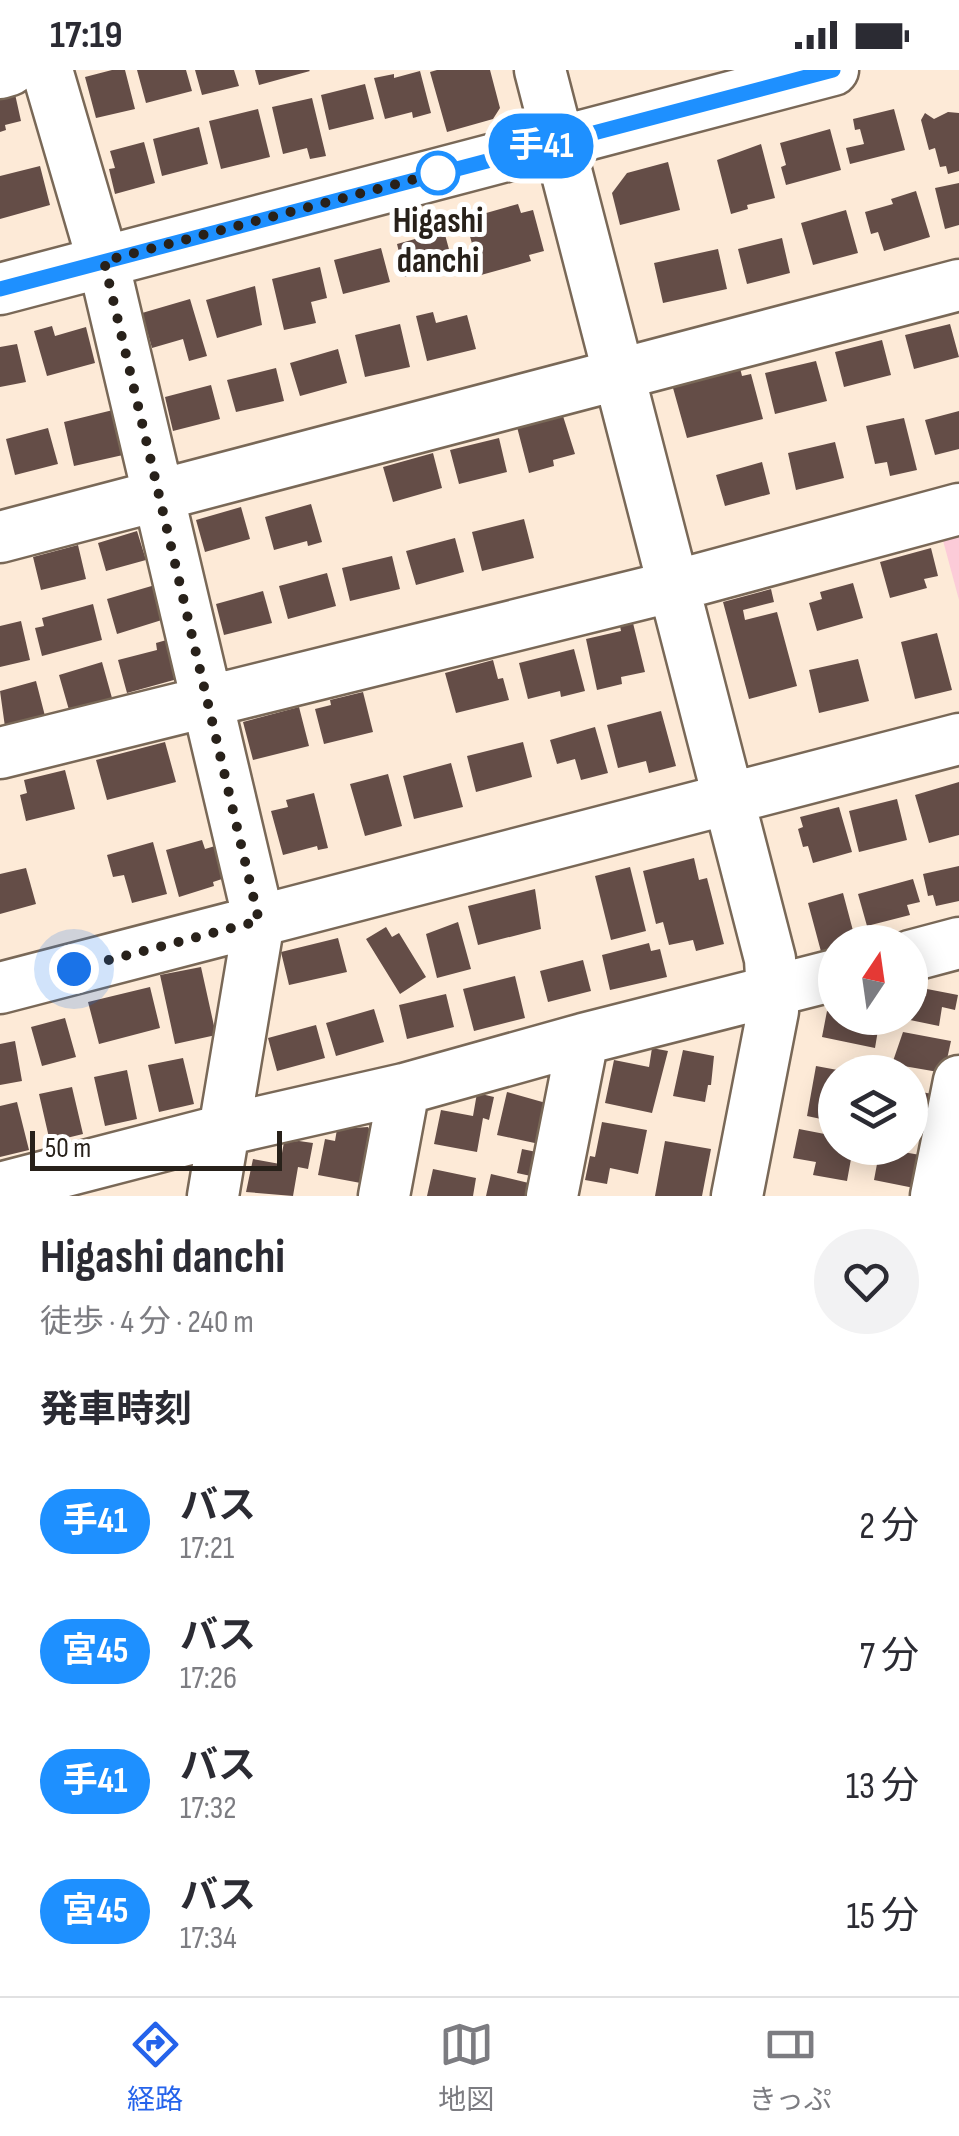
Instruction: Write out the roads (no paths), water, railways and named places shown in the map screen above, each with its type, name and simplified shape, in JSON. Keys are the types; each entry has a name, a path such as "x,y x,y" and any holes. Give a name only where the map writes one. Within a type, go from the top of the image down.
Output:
{"street":[{"path":"0,72 10,70"},
{"path":"47,70 104,261 259,921 212,1196"},
{"path":"540,70 770,959 773,1012 736,1196"},
{"path":"0,290 833,70"},
{"path":"0,537 959,284"},
{"path":"0,752 674,586 959,509"},
{"path":"0,988 959,738"},
{"path":"928,951 959,943"},
{"path":"0,1188 224,1130 404,1089 818,980"},
{"path":"552,1196 583,1039"},
{"path":"936,1196 959,1081"},
{"path":"384,1196 404,1089"}],"place":[{"name":"Higashi danchi","path":"438,173"}]}
